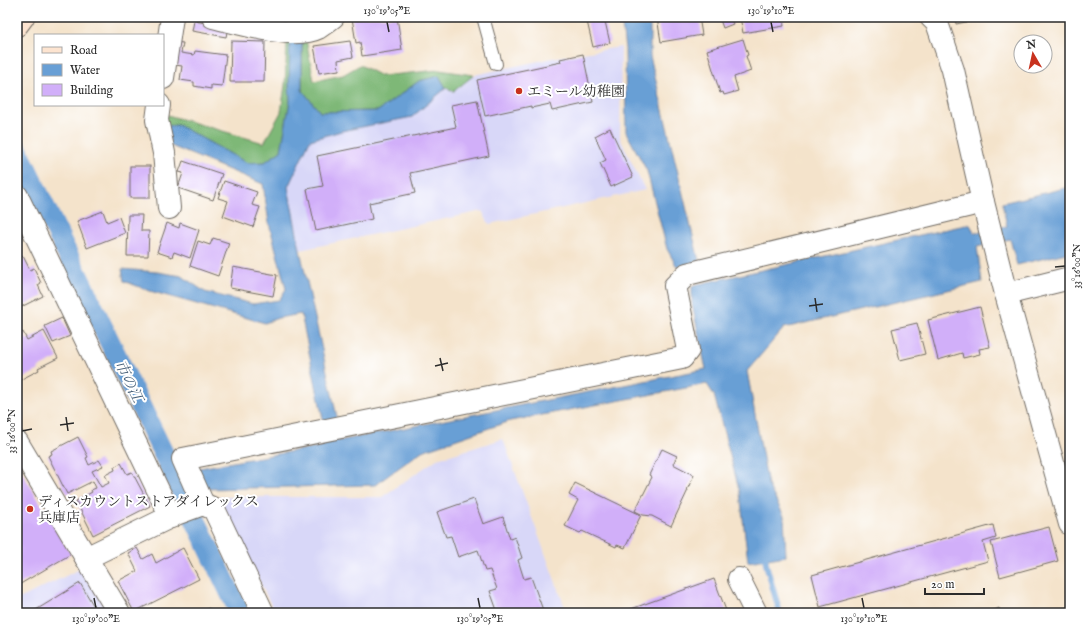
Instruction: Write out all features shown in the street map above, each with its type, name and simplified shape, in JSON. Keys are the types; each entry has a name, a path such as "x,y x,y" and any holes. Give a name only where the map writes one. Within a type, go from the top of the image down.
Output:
{"main road":[{"path":"17,25 23,17"}],"street":[{"path":"164,71 172,17"},
{"path":"213,17 248,21 295,32 317,28 333,17"},
{"path":"931,17 937,23 953,70 991,236 1070,524"},
{"path":"159,106 157,120 164,153 168,208"},
{"path":"17,196 174,516"},
{"path":"201,505 183,459 682,358 688,350 675,286 687,274 983,202"},
{"path":"1006,294 1070,278"},
{"path":"17,442 119,613"},
{"path":"86,558 174,516 201,505 214,510 263,613"},
{"path":"739,579 756,613"}],"lane":[{"path":"483,17 496,64"}],"shaded area":[{"path":"621,47 620,138 645,190 489,224 482,211 300,250 288,187 310,140 341,131 412,117 446,88 454,91 474,75 558,57"},
{"path":"503,439 567,613 275,613 218,497 382,497 437,459"},
{"path":"84,567 112,613 17,613 17,600"}],"green space":[{"path":"306,39 314,81 343,75 360,65 381,76 439,70 474,75 454,91 446,88 439,76 419,81 378,111 320,112 302,90 302,41"},
{"path":"290,41 290,101 281,151 265,162 247,163 178,125 166,126 164,114 264,143 281,112 285,85 287,42"}],"water":[{"path":"262,17 322,17 314,23 262,20"},
{"path":"621,17 650,17 650,56 699,261 677,267 667,249 647,171 626,132 625,49"},
{"path":"290,41 302,41 302,90 320,112 378,111 419,81 439,76 446,88 412,117 341,131 310,140 288,187 300,250 337,417 331,424 323,419 301,314 278,318 265,323 150,291 124,281 122,269 182,276 205,292 253,304 279,300 286,289 269,223 263,184 171,146 166,126 178,125 247,163 265,162 281,151 290,101"},
{"path":"1070,187 1070,252 1017,265 1010,239 977,247 982,282 784,328 747,371 768,485 784,516 786,556 748,562 740,493 714,395 707,384 510,421 422,451 375,485 206,489 194,469 322,446 325,438 331,442 334,437 338,441 706,369 692,304 692,287 699,284 970,224 974,233 1007,226 1002,203"}],"building":[{"path":"397,17 402,50 362,56 360,42 356,43 352,18"},
{"path":"586,17 604,17 610,43 593,47"},
{"path":"657,17 699,17 702,35 661,42"},
{"path":"719,17 730,17 733,24 723,28"},
{"path":"740,17 783,17 784,26 743,33"},
{"path":"955,17 986,17 986,18 956,24"},
{"path":"194,21 228,27 226,37 192,31"},
{"path":"743,39 748,55 746,56 751,71 734,77 738,91 724,95 723,92 720,93 707,50"},
{"path":"231,41 265,42 264,82 230,82"},
{"path":"350,41 353,57 338,60 339,70 319,73 314,46"},
{"path":"174,42 183,43 181,53 194,55 195,51 226,55 222,86 211,85 211,89 194,86 194,82 180,80 182,66 175,65"},
{"path":"583,54 593,102 552,111 550,104 531,108 531,106 485,116 477,80 561,62 560,59"},
{"path":"477,100 489,156 410,173 415,193 369,203 372,219 316,231 307,189 323,186 317,156 456,127 451,105"},
{"path":"610,128 633,177 611,187 600,163 606,160 595,136"},
{"path":"183,161 222,174 213,200 178,188 183,173 179,172"},
{"path":"130,166 150,166 150,198 130,198"},
{"path":"224,181 257,192 252,205 260,207 253,227 223,216 228,201 218,198"},
{"path":"103,211 107,222 119,217 125,233 87,248 77,221"},
{"path":"128,215 142,215 141,231 149,231 148,256 127,256"},
{"path":"167,223 179,228 180,223 199,230 190,258 174,252 172,257 157,252"},
{"path":"213,238 229,243 218,276 190,266 198,241 210,245"},
{"path":"23,256 30,270 34,268 41,283 38,285 43,296 17,309 17,259"},
{"path":"233,267 277,275 273,296 230,288"},
{"path":"980,307 990,347 979,349 980,354 963,358 962,353 938,360 928,320"},
{"path":"62,318 70,336 53,343 45,326"},
{"path":"917,323 925,354 900,360 892,329"},
{"path":"44,331 58,358 38,368 39,370 18,381 17,335 23,332 27,340"},
{"path":"78,437 88,457 86,458 89,465 99,460 103,466 92,471 101,487 109,483 105,475 115,470 114,467 121,463 127,474 132,472 150,506 93,535 76,501 96,488 93,481 67,494 48,456 52,454 51,451"},
{"path":"662,449 677,456 673,464 694,475 671,526 652,516 643,515 635,511 652,477 649,475"},
{"name":"ディスカウントストアダイレックス 兵庫店","path":"17,464 71,554 17,586"},
{"path":"575,483 641,515 625,548 617,545 616,547 582,531 580,533 565,526 578,500 569,495"},
{"path":"474,499 483,524 503,517 510,539 515,537 522,558 518,560 524,579 531,577 544,613 498,613 490,591 497,589 490,570 485,571 478,550 458,557 451,536 446,537 437,512"},
{"path":"993,525 996,538 983,542 988,561 820,607 812,575"},
{"path":"1049,527 1058,561 1000,577 991,542"},
{"path":"137,548 143,559 152,554 156,563 183,548 199,579 134,612 118,581 137,571 128,553"},
{"path":"714,579 727,613 620,613"},
{"path":"80,583 98,613 31,613"},
{"path":"209,608 212,613 201,613"},
{"path":"999,608 1001,613 988,613"}],"waterway":[{"name":"市の江","path":"17,149 240,613"},
{"path":"765,553 766,564 780,613"}],"place":[{"name":"エミール幼稚園","path":"519,91"},
{"name":"ディスカウントストアダイレックス 兵庫店","path":"30,509"}]}
